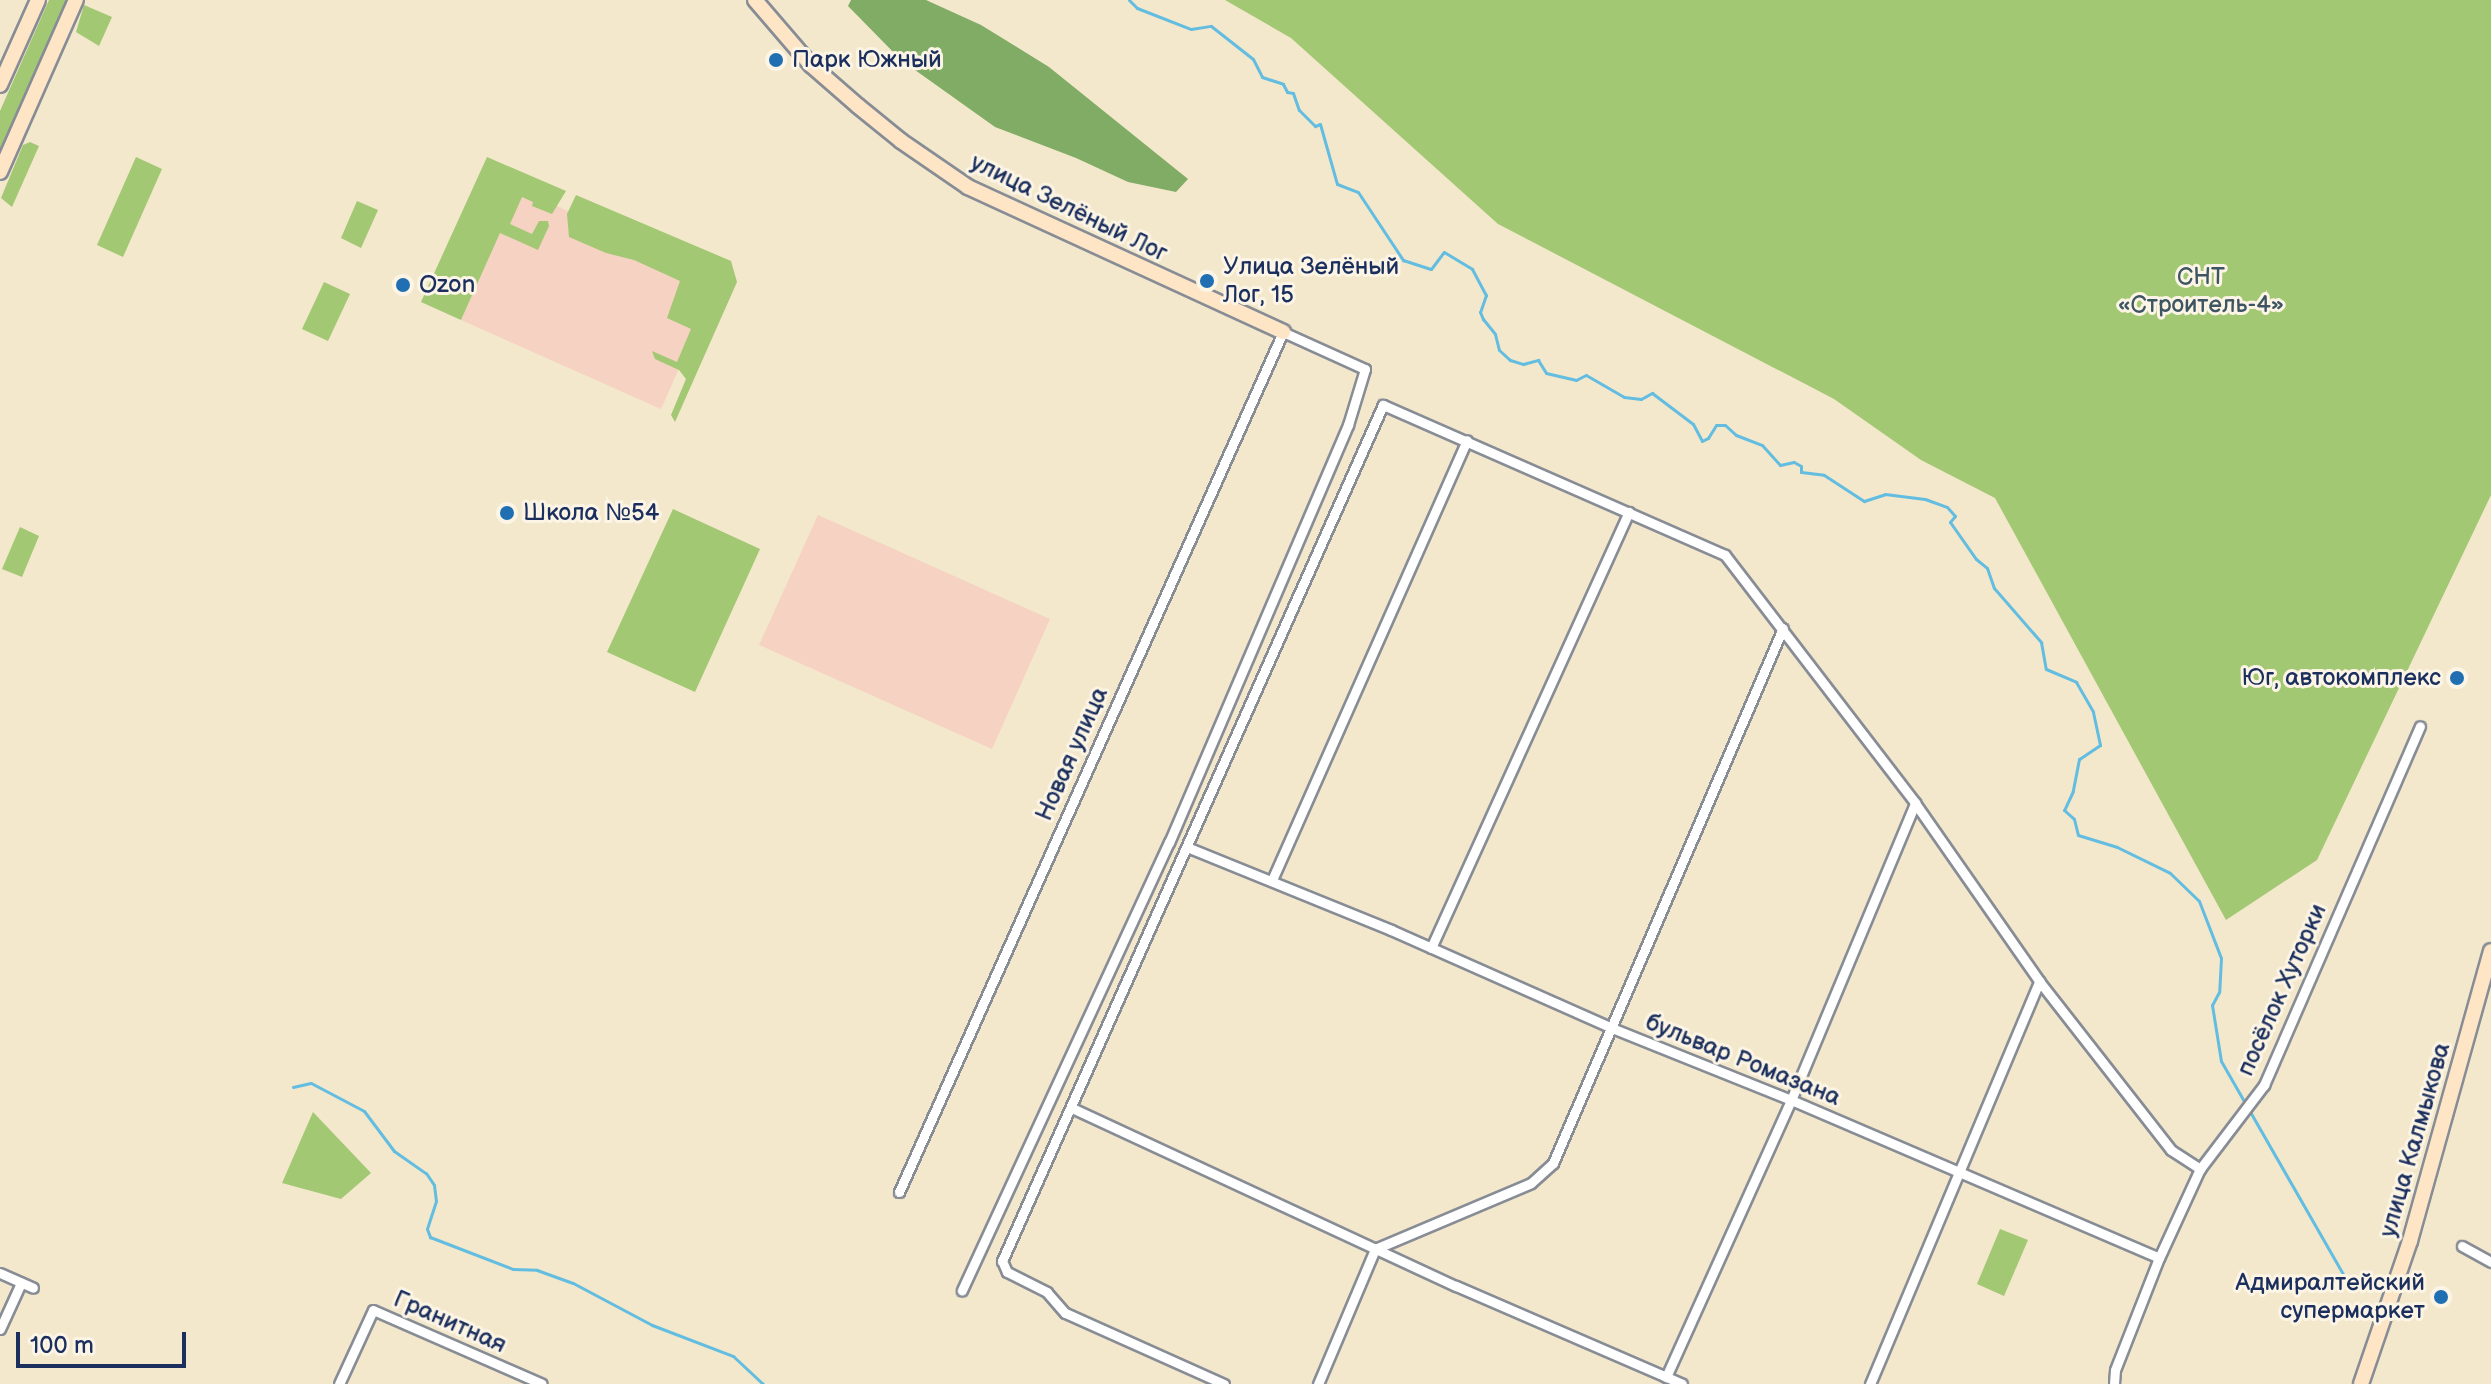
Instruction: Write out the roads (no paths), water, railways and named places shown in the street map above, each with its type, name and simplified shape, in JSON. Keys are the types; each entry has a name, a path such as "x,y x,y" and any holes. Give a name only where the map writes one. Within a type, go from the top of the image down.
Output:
{"street":[{"path":"0,85 38,0"},
{"path":"0,172 76,0"},
{"name":"улица Зелёный Лог","path":"755,0 811,65 901,141 968,187 1365,369 1348,425 1169,842 962,1290"},
{"name":"Новая улица","path":"899,1192 1283,332"},
{"path":"1224,1384 1065,1313 1046,1291 1003,1268 1005,1254 1378,410 1390,405 1725,555 1915,803 2039,981 2171,1150 2200,1169"},
{"path":"1272,880 1467,440"},
{"path":"1431,948 1629,512"},
{"path":"1318,1384 1375,1249 1531,1183 1553,1163 1783,628"},
{"name":"посёлок Хуторки","path":"2159,1258 2200,1169 2264,1085 2420,726"},
{"path":"1666,1377 1791,1100 1915,803"},
{"name":"бульвар Ромазана","path":"1187,847 1272,880 1612,1028 1791,1100 2159,1258"},
{"name":"улица Калмыкова","path":"2361,1384 2410,1241 2491,951"},
{"path":"1870,1384 2039,981"},
{"path":"1072,1108 1375,1249 1682,1384"},
{"path":"2462,1246 2491,1262"},
{"path":"2114,1384 2115,1370 2159,1258"},
{"path":"0,1273 33,1288"},
{"path":"0,1329 21,1283"},
{"name":"Гранитная","path":"339,1384 373,1310 542,1384"}],"waterway":[{"path":"1129,0 1137,8 1191,29 1211,26 1253,59 1262,77 1283,84 1287,92 1293,93 1299,110 1315,126 1320,124 1337,184 1358,192 1403,260 1431,269 1444,252 1472,269 1486,295 1480,312 1495,334 1499,350 1510,360 1523,364 1538,360 1546,373 1576,380 1586,375 1624,397 1641,399 1652,393 1693,424 1702,441 1708,438 1716,425 1725,425 1736,435 1762,445 1780,465 1794,462 1801,466 1801,472 1824,475 1864,501 1885,494 1925,499 1947,507 1955,516 1950,522 1976,559 1987,568 1994,588 2041,642 2046,669 2076,682 2093,712 2100,745 2079,759 2073,791 2064,810 2074,819 2078,835 2117,847 2170,873 2199,901 2221,958 2219,992 2212,1005 2221,1061 2346,1279"},
{"path":"293,1087 311,1083 364,1111 394,1151 426,1173 434,1185 436,1201 427,1229 430,1237 513,1269 537,1270 573,1283 652,1325 733,1356 763,1384"}],"place":[{"name":"Парк Южный","path":"776,60"},
{"name":"Улица Зелёный Лог, 15","path":"1207,281"},
{"name":"Ozon","path":"403,285"},
{"name":"Школа №54","path":"507,513"},
{"name":"Юг, автокомплекс","path":"2457,678"},
{"name":"Адмиралтейский супермаркет","path":"2441,1297"}],"park label":[{"name":"СНТ «Строитель-4»","path":"2201,291"}]}
